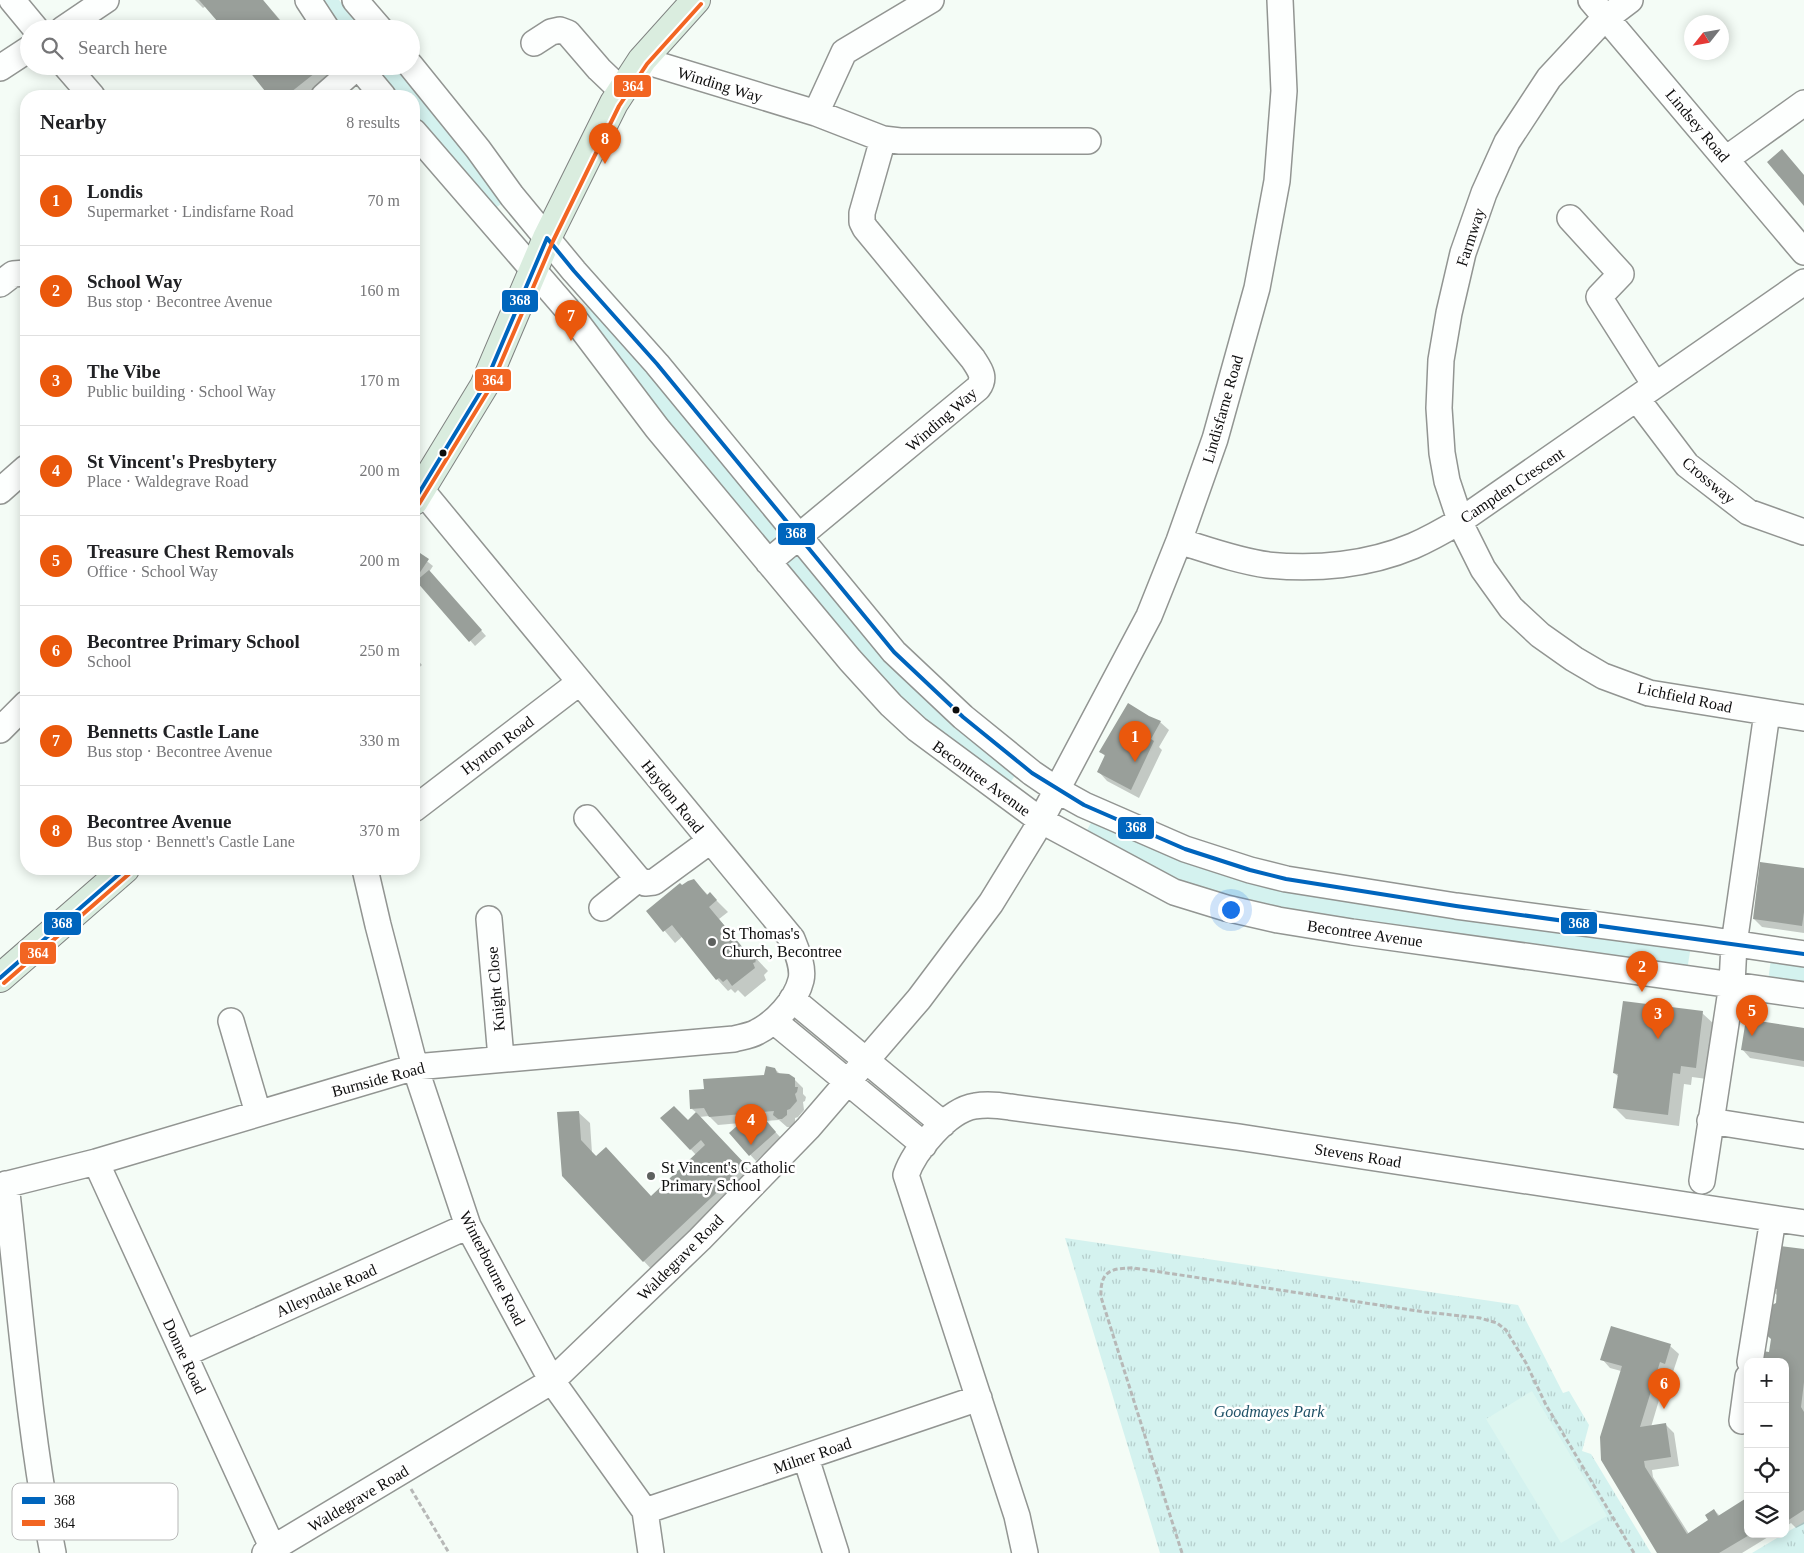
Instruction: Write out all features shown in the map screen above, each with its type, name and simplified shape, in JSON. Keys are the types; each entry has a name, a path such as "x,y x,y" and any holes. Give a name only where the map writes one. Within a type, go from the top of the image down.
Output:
{"main road":[{"path":"420,484 484,386 547,238 614,103 642,60 696,0"},
{"path":"0,978 118,875"}],"street":[{"path":"12,0 29,20"},
{"path":"76,20 106,0"},
{"path":"308,0 322,20"},
{"path":"355,0 372,20"},
{"path":"816,113 844,52 931,0"},
{"name":"Lindisfarne Road","path":"1057,790 1149,616 1180,541 1215,438 1257,288 1275,190 1284,91 1280,0"},
{"name":"Farmway","path":"1460,522 1447,480 1442,452 1439,408 1441,360 1449,313 1463,253 1484,193 1507,142 1599,9 1630,0"},
{"name":"Lindsey Road","path":"1599,9 1804,252"},
{"path":"534,43 551,32 560,30 568,33 599,69 622,91"},
{"path":"0,68 20,55"},
{"name":"Winding Way","path":"642,60 816,113 883,139 900,141 1088,141"},
{"path":"74,75 87,90"},
{"path":"331,90 348,75"},
{"path":"363,75 373,90"},
{"name":"Becontree Avenue","path":"418,75 574,271 657,364 894,652 963,717 1032,773 1057,790 1084,805 1185,849 1250,870 1286,879 1456,906 1804,954"},
{"path":"1726,159 1804,103"},
{"name":"Becontree Avenue","path":"420,139 572,316 657,428 850,660 891,705 938,746 1040,820 1174,892 1226,908 1269,918 1352,932 1804,995"},
{"name":"Winding Way","path":"768,562 978,388 982,382 983,377 974,359 862,222 862,213 883,139"},
{"name":"Crossway","path":"1570,218 1622,274 1599,297 1646,392 1686,464 1748,512 1804,532"},
{"path":"0,284 13,274 20,273"},
{"name":"Campden Crescent","path":"1180,541 1226,556 1267,565 1308,567 1374,559 1413,546 1460,522 1804,282"},
{"path":"0,491 20,473"},
{"name":"Haydon Road","path":"420,495 580,682 792,939 800,960 797,989"},
{"name":"Lichfield Road","path":"1460,522 1482,569 1512,608 1540,635 1602,676 1650,693 1804,718"},
{"name":"Hynton Road","path":"420,804 580,682"},
{"path":"0,730 20,710"},
{"path":"1702,1181 1732,984 1734,944 1767,713"},
{"name":"Waldegrave Road","path":"269,1551 552,1381 700,1239 808,1128 919,999 991,903 1034,833 1057,790"},
{"path":"586,818 638,879 646,882 654,882 710,840"},
{"name":"Winterbourne Road","path":"366,875 415,1067 468,1226 552,1381 645,1511 651,1553"},
{"path":"602,908 638,879"},
{"name":"Knight Close","path":"489,919 501,1058"},
{"path":"797,989 866,1060 943,1124"},
{"name":"Burnside Road","path":"3,1185 96,1162 415,1067 734,1039 756,1033 774,1021 797,989"},
{"path":"231,1021 258,1113"},
{"path":"774,1021 924,1145"},
{"name":"Stevens Road","path":"1025,1553 1017,1516 906,1176 912,1160 924,1145 943,1124 958,1112 973,1106 990,1104 1238,1137 1804,1223"},
{"path":"1710,1121 1804,1136"},
{"name":"Donne Road","path":"96,1162 184,1354 269,1551"},
{"path":"3,1185 40,1483"},
{"path":"1751,1358 1773,1219"},
{"name":"Alleyndale Road","path":"184,1354 468,1226"},
{"name":"Milner Road","path":"645,1511 979,1398"},
{"path":"1742,1421 1744,1403"},
{"path":"806,1458 836,1553"},
{"path":"50,1540 53,1553"}],"path":[{"path":"1182,1553 1101,1297 1100,1283 1105,1274 1116,1268 1134,1268 1415,1311 1480,1318 1496,1323 1506,1330 1526,1363 1546,1405 1634,1553"},
{"path":"402,1472 449,1553"}],"green space":[{"path":"318,0 339,0 354,20 333,20"},
{"path":"381,75 405,75 417,90 394,90"},
{"path":"420,94 504,202 494,209 420,121"},
{"path":"590,302 780,533 771,542 761,537 581,314"},
{"path":"792,555 798,555 1018,771 1006,789 890,692 787,565 788,559"},
{"path":"1094,817 1141,840 1691,946 1687,970 1307,914 1232,897 1184,881 1119,854 1084,836"},
{"path":"1771,959 1804,964 1804,986 1768,981"},
{"name":"Goodmayes Park","path":"1065,1238 1518,1305 1563,1393 1569,1391 1589,1425 1582,1451 1591,1454 1651,1553 1160,1553"},
{"path":"1804,1522 1804,1553 1752,1553 1777,1538 1789,1538 1789,1531"}],"shaded area":[{"path":"1532,1391 1607,1516 1561,1543 1486,1419"}],"building":[{"path":"199,0 263,0 280,20 216,20"},
{"path":"252,75 312,75 294,90 264,90"},
{"path":"1782,149 1804,175 1804,206 1767,162"},
{"path":"420,553 429,559 420,572"},
{"path":"429,570 482,630 469,642 420,586 420,578"},
{"path":"1128,703 1161,721 1151,739 1154,741 1131,790 1097,772 1105,755 1099,752"},
{"path":"1760,862 1804,868 1804,912 1802,926 1753,919"},
{"name":"St Thomas's Church, Becontree","path":"694,879 707,895 710,892 717,900 709,907 748,954 751,951 758,959 753,963 755,968 732,986 727,979 723,982 719,978 716,980 672,925 663,932 646,911 680,883 682,885"},
{"path":"1623,1001 1703,1011 1696,1068 1681,1066 1680,1074 1673,1073 1668,1115 1613,1108 1618,1074 1613,1073"},
{"path":"1746,1019 1804,1028 1804,1061 1741,1050"},
{"path":"766,1066 775,1068 777,1073 789,1074 795,1078 795,1087 798,1087 795,1094 797,1101 787,1110 787,1115 782,1119 778,1119 773,1115 774,1111 709,1117 704,1108 690,1109 689,1090 704,1089 703,1079 764,1075"},
{"path":"674,1106 688,1120 696,1112 746,1165 643,1262 562,1176 557,1112 579,1111 581,1140 596,1156 606,1147 651,1196 705,1145 701,1140 690,1150 660,1118"},
{"path":"764,1118 776,1132 749,1156 729,1133 738,1125 746,1134"},
{"path":"1771,1245 1804,1249 1804,1382 1801,1407 1804,1412 1804,1510 1789,1520 1789,1358 1755,1358 1756,1350 1769,1352 1771,1339 1762,1331 1764,1309 1776,1303 1777,1289 1766,1288"},
{"path":"1611,1326 1671,1344 1665,1364 1660,1362 1640,1427 1666,1423 1671,1457 1644,1461 1645,1467 1687,1534 1708,1520 1705,1515 1714,1509 1718,1516 1744,1500 1744,1538 1719,1553 1657,1553 1601,1460 1600,1437 1622,1366 1600,1360"}],"transit line":[{"name":"364","path":"420,502 490,388 553,241 619,106 647,64 701,4"},
{"name":"368","path":"420,491 484,386 547,238 657,364 894,652 963,717 1032,773 1084,805 1185,849 1250,870 1286,879 1456,906 1804,954"},
{"name":"368","path":"0,978 118,875"},
{"name":"364","path":"4,983 128,875"}],"place":[{"name":"Becontree Avenue","path":"605,164"},
{"name":"Bennetts Castle Lane","path":"571,341"},
{"name":"Londis","path":"1135,762"},
{"name":"St Thomas's Church, Becontree","path":"712,942"},
{"name":"School Way","path":"1642,992"},
{"name":"Treasure Chest Removals","path":"1752,1036"},
{"name":"The Vibe","path":"1658,1039"},
{"name":"St Vincent's Presbytery","path":"751,1145"},
{"name":"St Vincent's Catholic Primary School","path":"651,1176"},
{"name":"Becontree Primary School","path":"1664,1409"}]}
